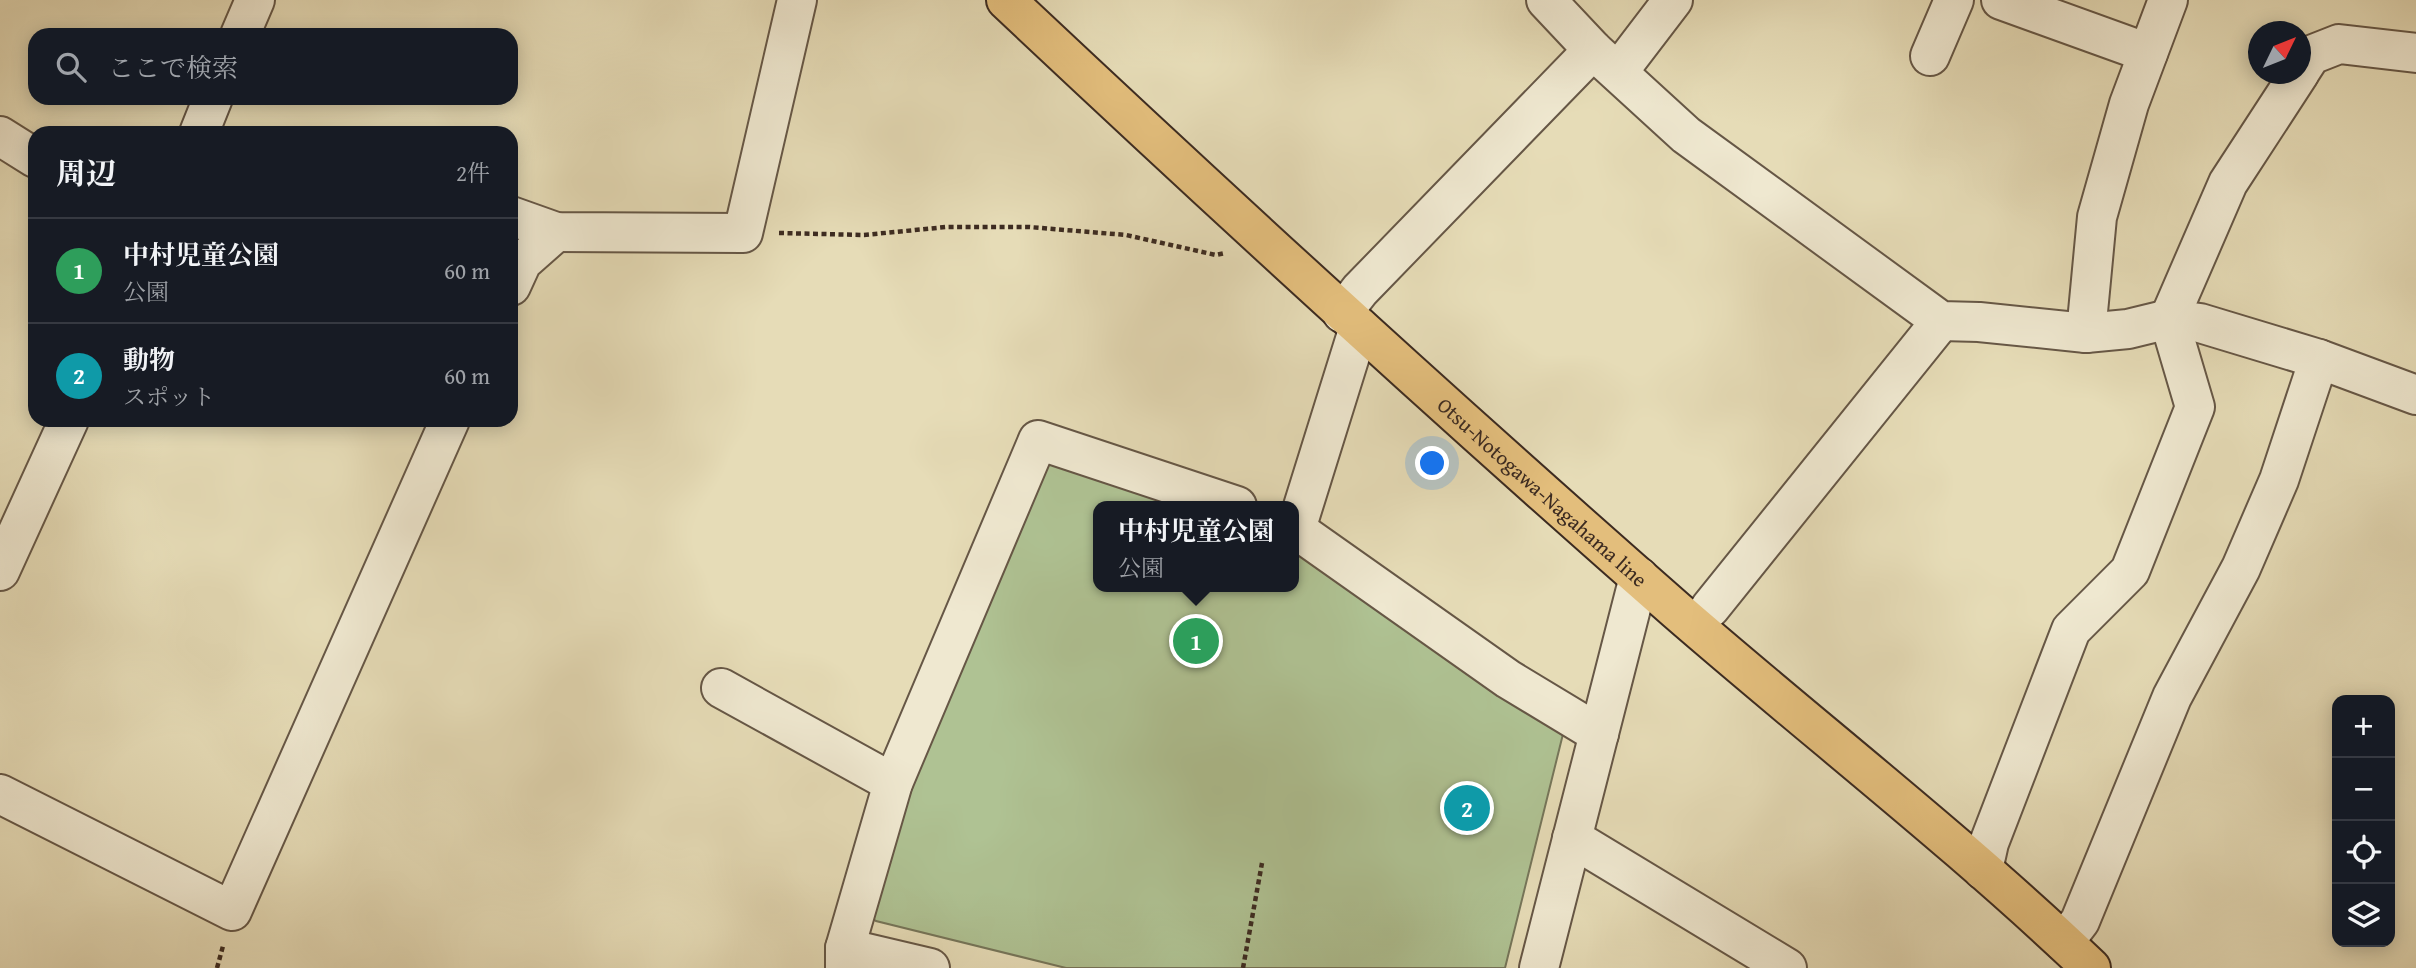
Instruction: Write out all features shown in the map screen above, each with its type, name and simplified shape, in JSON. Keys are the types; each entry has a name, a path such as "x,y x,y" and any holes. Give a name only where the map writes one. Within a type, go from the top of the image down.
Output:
{"main road":[{"name":"Otsu-Notogawa-Nagahama line","path":"1006,0 1266,245 1639,577 1983,870 2091,968"}],"street":[{"path":"243,28 255,0"},
{"path":"518,218 556,232 743,233 797,0"},
{"path":"1546,0 1606,61 1686,135 1941,321 1979,321 2085,332 2129,329 2169,319 2200,323 2319,359 2416,396"},
{"path":"1299,514 1360,290 1674,0"},
{"path":"1930,56 1954,0"},
{"path":"2000,0 2148,53"},
{"path":"2085,332 2097,217 2129,104 2168,0"},
{"path":"2311,56 2339,44 2416,53"},
{"path":"1983,870 1989,843 2071,630 2130,571 2196,407 2169,319 2228,183 2293,84"},
{"path":"202,126 210,105"},
{"path":"0,136 28,154"},
{"path":"518,271 522,262 556,232"},
{"path":"1710,608 1941,321"},
{"path":"2064,942 2080,921 2172,697 2241,568 2279,480 2319,359"},
{"path":"0,571 66,427"},
{"path":"0,794 232,911 447,427"},
{"path":"930,968 845,958 892,783 1038,440 1222,501"},
{"path":"1299,532 1508,679 1599,734"},
{"path":"1539,968 1639,577"},
{"path":"721,688 892,783"},
{"path":"1572,838 1787,968"}],"path":[{"path":"743,233 864,235 946,228 1029,227 1126,235 1216,255 1266,245"},
{"path":"1243,968 1262,863"}],"green space":[{"path":"1026,456 1194,501 1093,501 1093,592 1299,592 1299,540 1564,730 1505,968 1066,968 876,921 856,907"}],"place":[{"name":"中村児童公園","path":"1196,641"},
{"name":"動物","path":"1467,808"}]}
